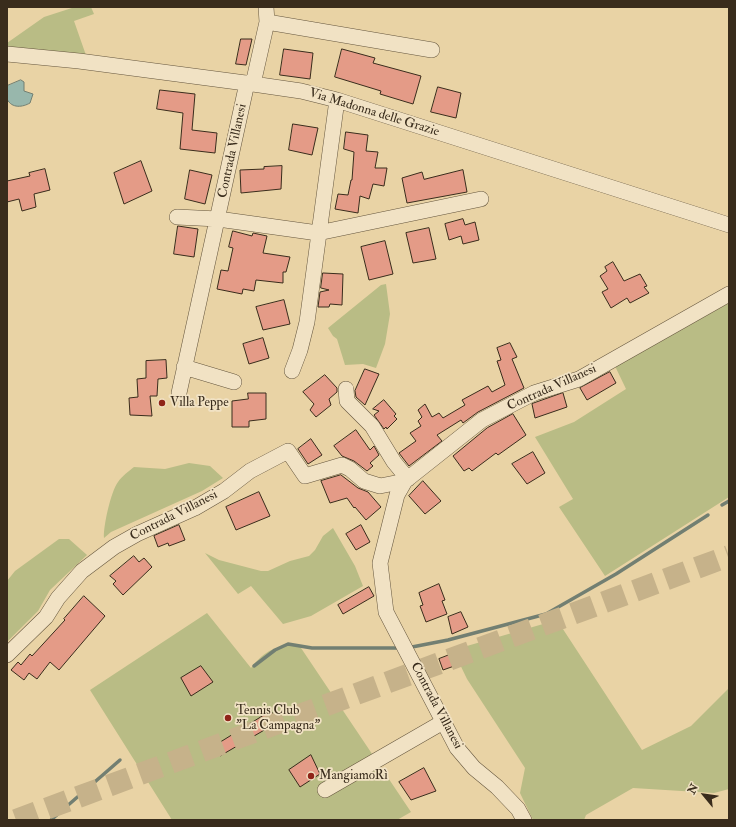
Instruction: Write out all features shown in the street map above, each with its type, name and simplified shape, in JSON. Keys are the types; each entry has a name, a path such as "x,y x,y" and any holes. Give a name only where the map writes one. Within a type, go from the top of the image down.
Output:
{"street":[{"path":"266,14 432,50"},
{"name":"Contrada Villanesi","path":"179,393 266,14"},
{"name":"Via Madonna delle Grazie","path":"8,55 79,61 301,91 338,100 729,225"},
{"path":"292,371 300,350 306,322 338,100"},
{"path":"177,217 218,219 318,233 481,199"},
{"name":"Contrada Villanesi","path":"524,820 513,803 498,787 474,768 457,748 386,612 382,591 380,562 397,495 406,480 482,420 534,393 579,379 729,294"},
{"path":"184,367 234,382"},
{"path":"346,389 347,401 372,426 406,480"},
{"name":"Contrada Villanesi","path":"7,655 46,616 58,598 82,572 114,547 137,534 195,508 224,491 250,471 288,451 305,476 342,465 350,469 364,481 380,486 406,480"},
{"path":"325,790 443,722"}],"green space":[{"path":"75,7 91,7 94,14 74,21 88,61 7,50 7,43 44,17"},
{"path":"386,284 390,314 385,344 376,368 363,364 345,365 337,339 328,328 381,285"},
{"path":"729,303 729,497 605,576 559,507 573,499 535,437 574,422 626,389 615,366"},
{"path":"189,463 210,466 223,478 202,491 111,532 104,538 106,518 110,501 115,487 121,478 134,467 165,469"},
{"path":"333,528 355,566 363,586 311,616 283,624 251,586 238,594 205,553 219,560 261,571 268,571 290,561 309,556 315,550 323,536"},
{"path":"59,539 69,539 87,555 50,590 38,611 7,642 7,581 15,571"},
{"name":"Tennis Club \"La Campagna\"","path":"207,613 251,668 256,662 272,650 284,646 299,645 411,812 397,820 172,820 90,690"},
{"path":"557,620 642,750 691,726 729,688 729,789 714,793 633,788 586,815 584,820 533,820 520,793 525,768 467,679 453,650"}],"water":[{"path":"21,80 24,82 24,91 33,94 30,103 15,106 7,99 7,86"}],"building":[{"path":"241,39 252,39 246,65 236,64"},
{"path":"284,49 313,53 310,79 280,75"},
{"path":"342,49 375,58 373,63 421,76 413,104 380,94 381,91 335,77"},
{"path":"438,87 461,93 456,118 431,112"},
{"path":"160,90 195,94 192,130 217,133 215,153 180,149 183,113 157,109"},
{"path":"293,124 318,128 312,155 289,150"},
{"path":"346,132 368,135 366,151 378,152 375,168 387,168 384,186 373,184 369,199 360,196 358,213 335,209 338,194 348,195 352,180 354,152 344,149"},
{"path":"141,161 152,191 124,204 114,173"},
{"path":"282,166 281,189 241,193 240,170 264,169 264,167"},
{"path":"45,169 50,190 34,194 36,207 22,211 19,199 7,202 7,181 30,176 29,173"},
{"path":"190,170 212,175 205,204 185,199"},
{"path":"463,170 467,192 407,203 402,178 422,172 424,179"},
{"path":"463,219 465,225 475,222 479,240 463,244 461,236 449,240 445,224"},
{"path":"178,226 198,229 194,257 174,254"},
{"path":"429,228 436,259 413,263 406,233"},
{"path":"233,231 252,236 253,233 267,236 263,253 290,257 286,272 283,272 283,283 256,280 254,291 243,289 242,294 217,289 221,270 228,271 233,248 229,247"},
{"path":"385,241 393,274 369,280 361,247"},
{"path":"613,262 624,281 640,274 647,286 644,287 649,293 630,303 627,298 611,308 602,292 608,289 600,276 607,271 605,267"},
{"path":"323,273 343,274 342,305 330,304 329,307 318,307 320,292 329,290 321,288"},
{"path":"284,300 290,324 263,330 256,307"},
{"path":"263,338 269,358 249,364 243,344"},
{"path":"510,343 517,357 512,359 524,388 478,412 463,423 461,420 437,435 442,441 409,466 399,453 416,441 410,433 421,426 418,421 422,417 418,410 425,404 432,417 439,413 443,418 465,405 462,400 488,386 492,392 505,385 497,361 501,360 497,348"},
{"path":"166,360 167,378 158,379 157,396 150,396 152,416 130,415 129,398 138,397 137,379 146,378 146,361"},
{"path":"365,369 379,374 365,405 356,397 355,391"},
{"path":"610,372 616,383 587,400 580,388"},
{"path":"325,375 337,388 337,392 329,399 331,405 316,417 310,410 314,404 303,392"},
{"path":"248,393 266,393 266,419 249,421 249,427 232,427 232,401 248,399"},
{"path":"563,393 567,407 535,418 532,404"},
{"path":"384,400 396,414 394,416 397,419 387,429 386,427 384,429 374,415 379,411 373,409"},
{"path":"513,414 526,435 498,455 496,453 472,471 469,468 464,471 453,456 487,428"},
{"path":"356,430 370,450 374,446 379,455 370,463 373,466 367,471 354,461 342,456 334,446"},
{"path":"311,439 322,455 308,464 298,449"},
{"path":"533,452 545,473 527,484 512,464"},
{"path":"341,475 358,488 368,492 381,507 366,520 355,507 354,508 347,498 330,503 321,481"},
{"path":"423,481 441,501 425,514 409,496"},
{"path":"259,492 270,516 236,530 226,507"},
{"path":"179,525 185,540 169,546 168,543 158,547 154,536"},
{"path":"361,525 370,542 356,550 346,534"},
{"path":"134,556 139,562 144,558 152,567 123,595 113,584 116,581 110,576"},
{"path":"439,584 445,600 442,601 447,614 426,622 420,606 423,605 419,593"},
{"path":"369,587 374,596 343,614 338,605"},
{"path":"84,596 105,616 59,670 50,662 37,679 29,673 24,680 11,670 18,662 21,665 30,654 32,656 65,620 64,619"},
{"path":"461,612 468,627 452,634 448,617"},
{"path":"452,654 457,665 443,670 439,659"},
{"path":"201,666 213,682 191,696 181,678"},
{"path":"271,711 278,722 220,756 213,747"},
{"path":"311,755 320,774 300,787 289,770"},
{"path":"424,768 436,791 411,800 399,782"}],"waterway":[{"path":"722,505 729,501"},
{"path":"412,647 448,640 546,614 616,574 708,515"},
{"path":"254,666 275,650 288,644 312,648 396,648"},
{"path":"51,820 120,760"}],"tunnel":[{"path":"16,820 729,556"}],"place":[{"name":"Villa Peppe","path":"162,403"},
{"name":"Tennis Club \"La Campagna\"","path":"228,718"},
{"name":"MangiamoRì","path":"311,776"}]}
